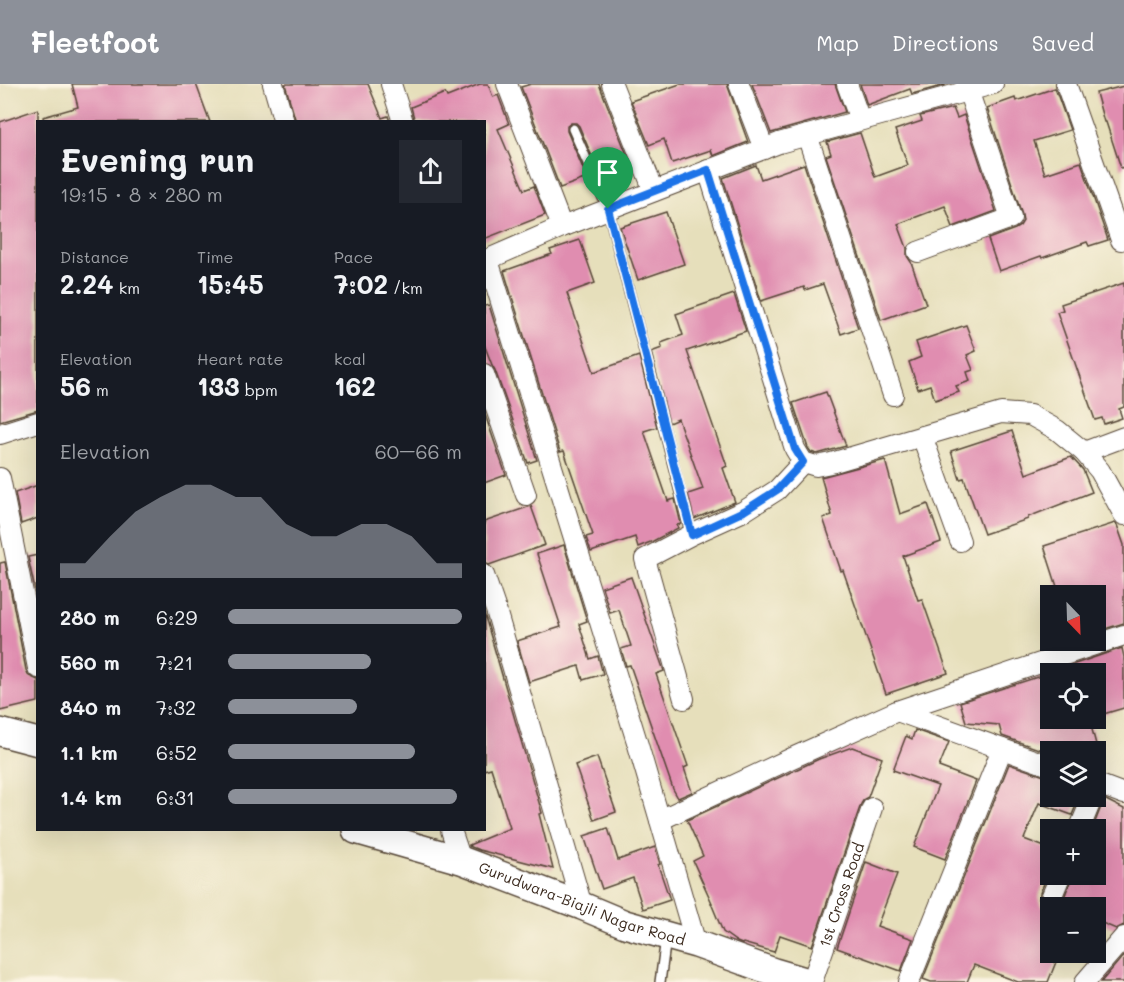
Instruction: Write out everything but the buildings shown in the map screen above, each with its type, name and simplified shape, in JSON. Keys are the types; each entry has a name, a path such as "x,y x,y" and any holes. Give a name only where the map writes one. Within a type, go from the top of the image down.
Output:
{"main road":[{"path":"0,732 36,741"},
{"name":"Gurudwara-Biajli Nagar Road","path":"360,831 461,860 625,924 696,944 774,972 810,982"}],"street":[{"path":"273,84 284,120"},
{"path":"391,84 402,120"},
{"path":"507,84 562,227"},
{"path":"612,84 654,191"},
{"path":"739,84 764,149"},
{"path":"848,84 860,120"},
{"path":"696,944 660,820 486,260 562,227 779,143 968,88 993,84"},
{"path":"1066,84 1121,240"},
{"path":"918,252 1011,218 968,88"},
{"path":"807,135 893,394"},
{"path":"708,170 795,449 803,462 816,466 831,463 1001,414 1030,416 1057,430 1084,452 1100,471 1124,515"},
{"path":"486,380 526,495"},
{"path":"0,434 36,423"},
{"path":"922,436 960,541"},
{"path":"1084,452 1124,437"},
{"path":"684,699 645,560 744,511 777,490 803,462"},
{"path":"0,478 36,658"},
{"path":"486,581 582,906"},
{"path":"660,820 897,711 1124,634"},
{"path":"897,711 1040,762"},
{"path":"909,982 1002,749"},
{"path":"1106,791 1124,794"},
{"name":"1st Cross Road","path":"810,982 872,808"},
{"path":"451,831 461,860"},
{"path":"1085,982 1124,938"}],"lane":[{"path":"573,129 608,209 692,535"},
{"path":"660,982 666,936"}],"route":[{"path":"708,170 795,449 803,462 777,490 744,511 692,535 628,290 608,209 708,170"}]}
